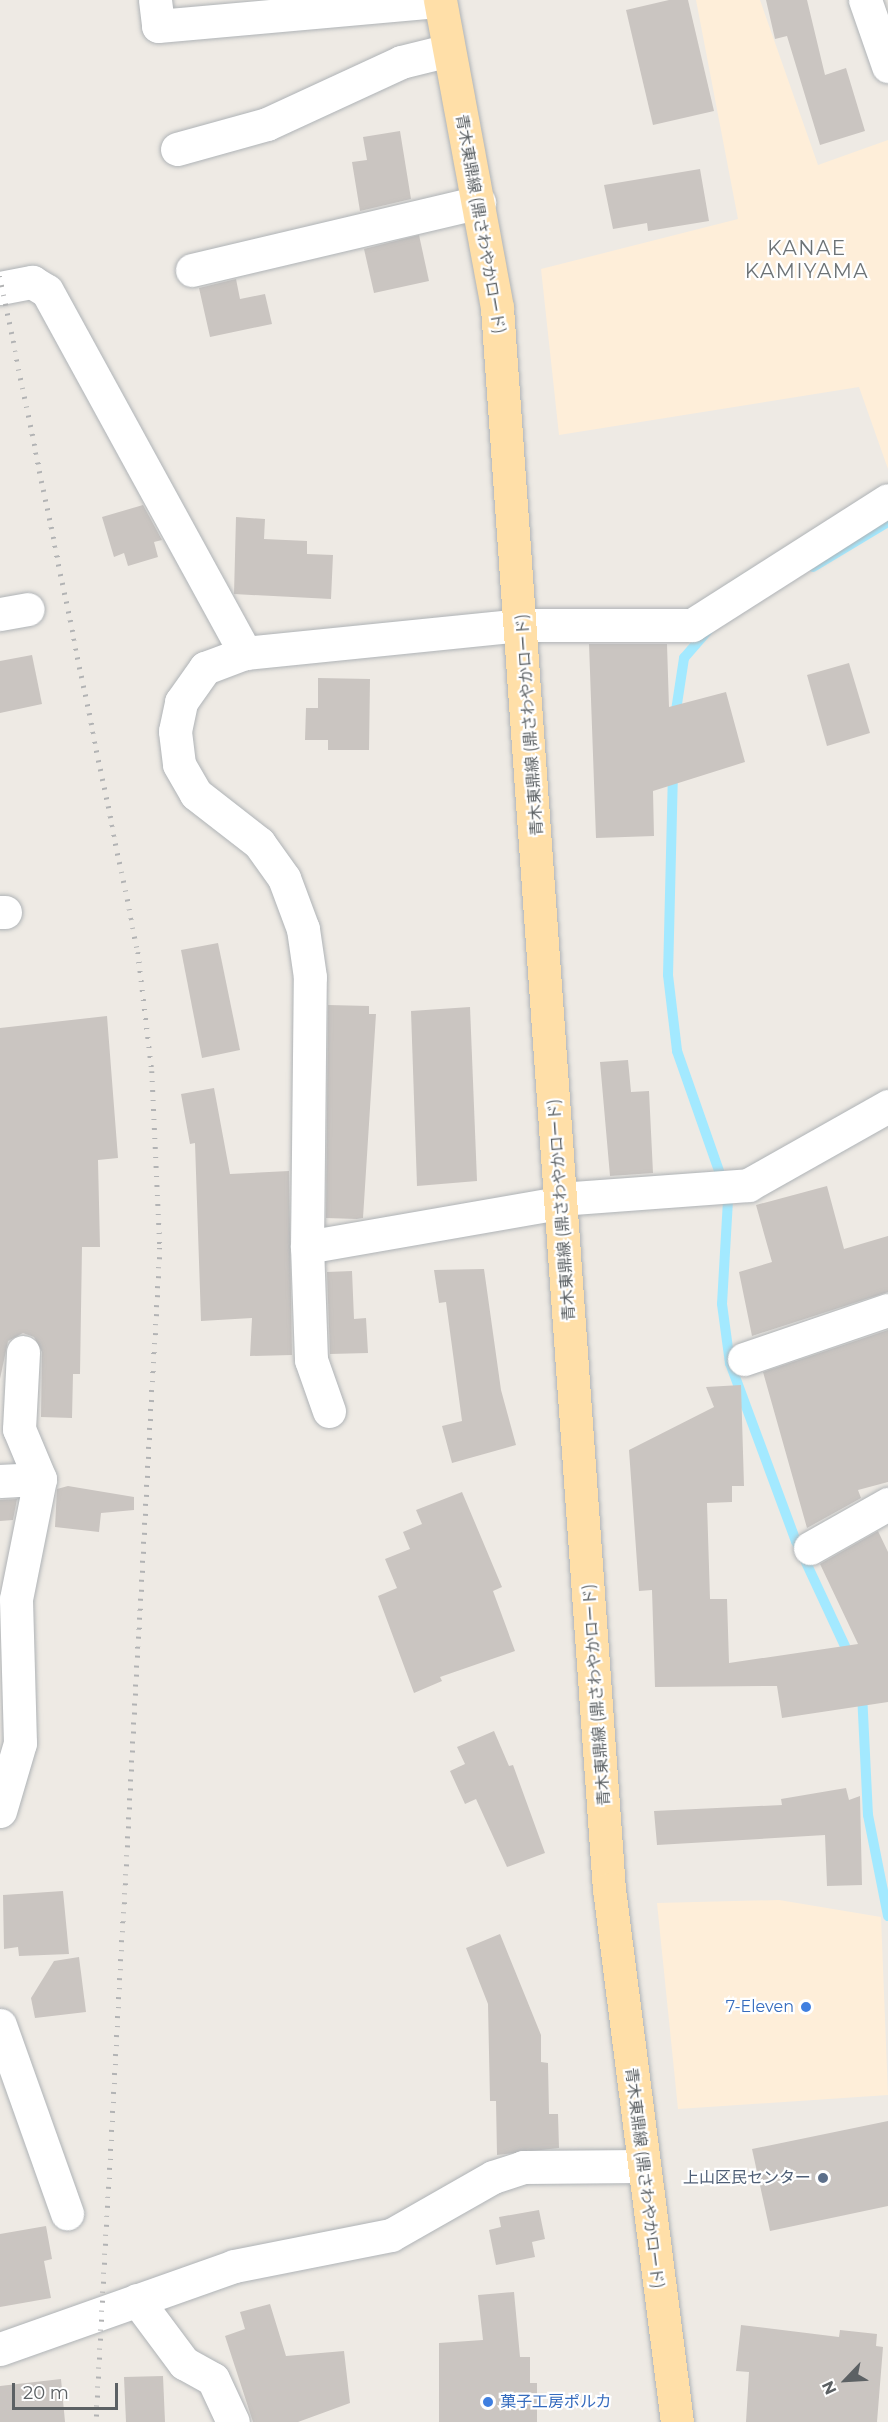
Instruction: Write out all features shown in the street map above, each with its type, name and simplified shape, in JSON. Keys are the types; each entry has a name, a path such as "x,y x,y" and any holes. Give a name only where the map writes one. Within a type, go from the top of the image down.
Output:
{"main road":[{"name":"青木東鼎線 (鼎さわやかロード)","path":"440,1 497,308 523,625 551,1203 609,1889 642,2166 677,2422"}],"street":[{"path":"155,0 158,26 440,1"},
{"path":"865,0 888,66"},
{"path":"177,149 267,124 401,62 449,50"},
{"path":"192,270 478,202"},
{"path":"0,288 32,282 47,291 245,652"},
{"path":"328,1411 311,1360 307,1247 311,1032 303,929 284,878 259,843 196,794 179,764 175,731 181,702 205,668 245,652 523,625 692,625 888,501"},
{"path":"307,1247 551,1203 748,1185 888,1106"},
{"path":"744,1359 888,1310"},
{"path":"0,1811 20,1743 16,1599 40,1479 19,1429 23,1352"},
{"path":"0,1481 40,1479"},
{"path":"810,1548 888,1504"},
{"path":"0,2025 67,2212"},
{"path":"0,2349 234,2266 391,2235 493,2177 523,2167 642,2166"},
{"path":"137,2300 184,2363 213,2379 233,2422"}],"shaded area":[{"path":"696,0 760,0 818,165 888,140 888,469 859,387 559,435 541,269 738,219"},
{"path":"779,1900 881,1917 888,2095 678,2109 657,1903"}],"building":[{"path":"669,0 688,0 714,111 653,125 626,10"},
{"path":"766,0 807,0 825,75 846,68 865,131 820,145 787,36 775,39"},
{"path":"400,131 411,199 360,211 352,162 367,160 363,137"},
{"path":"700,169 709,221 648,231 647,223 613,229 604,185"},
{"path":"419,235 429,281 374,293 364,249"},
{"path":"236,279 240,299 265,294 272,324 210,337 199,288"},
{"path":"143,505 162,540 154,542 158,557 128,566 124,553 114,557 102,517"},
{"path":"236,517 265,519 264,539 307,541 307,554 333,555 331,599 234,594"},
{"path":"589,644 667,644 669,707 726,692 745,762 653,791 654,836 596,838"},
{"path":"32,655 42,704 0,713 0,661"},
{"path":"849,663 870,733 827,746 807,675"},
{"path":"318,678 370,679 369,750 328,750 328,740 305,740 306,708 318,708"},
{"path":"218,943 240,1050 202,1058 181,950"},
{"path":"328,1005 369,1006 369,1014 376,1014 363,1218 357,1219 326,1218"},
{"path":"470,1007 477,1181 417,1186 411,1011"},
{"path":"107,1016 118,1158 98,1160 100,1247 82,1247 80,1374 73,1374 72,1418 41,1417 42,1352 34,1337 23,1333 8,1341 0,1379 0,1028"},
{"path":"628,1060 631,1092 649,1091 653,1173 610,1176 600,1062"},
{"path":"214,1088 230,1174 289,1171 292,1355 250,1356 252,1318 201,1321 195,1143 190,1144 181,1094"},
{"path":"827,1186 844,1249 888,1236 888,1292 752,1336 739,1272 772,1262 756,1205"},
{"path":"484,1269 501,1390 516,1445 452,1463 442,1426 462,1421 446,1302 439,1303 434,1270"},
{"path":"352,1271 354,1319 366,1318 368,1353 330,1354 327,1272"},
{"path":"888,1330 888,1482 858,1490 861,1498 807,1528 763,1372"},
{"path":"741,1385 744,1486 732,1486 732,1502 707,1503 710,1599 727,1599 729,1663 858,1644 820,1564 878,1531 888,1552 888,1702 782,1718 777,1686 655,1687 652,1590 639,1591 629,1450 714,1407 706,1387"},
{"path":"68,1486 134,1497 134,1510 101,1513 99,1532 55,1527 57,1489"},
{"path":"462,1492 502,1587 493,1591 515,1651 440,1677 442,1681 414,1693 378,1596 397,1588 385,1559 410,1549 403,1532 422,1524 416,1510"},
{"path":"17,1499 13,1520 0,1521 0,1500"},
{"path":"494,1731 509,1766 513,1765 545,1853 507,1867 476,1799 465,1804 450,1771 465,1764 457,1747"},
{"path":"846,1788 849,1800 860,1796 862,1885 827,1886 825,1835 657,1845 654,1811 782,1805 781,1799"},
{"path":"63,1891 69,1954 19,1956 18,1947 4,1949 3,1895"},
{"path":"500,1934 541,2035 541,2062 548,2063 549,2114 558,2114 559,2148 497,2155 496,2101 490,2101 488,2004 466,1948"},
{"path":"79,1957 86,2012 35,2018 31,1998 54,1961"},
{"name":"上山区民センター","path":"888,2121 888,2206 770,2231 752,2149"},
{"path":"539,2210 545,2239 532,2242 535,2257 496,2265 489,2230 501,2227 499,2217"},
{"path":"46,2226 52,2259 44,2261 51,2298 0,2307 0,2234"},
{"name":"菓子工房ポルカ","path":"514,2292 520,2357 530,2357 530,2383 537,2383 537,2422 439,2422 439,2343 483,2340 478,2295"},
{"path":"270,2304 286,2356 344,2351 350,2403 298,2422 253,2422 225,2336 245,2329 240,2312"},
{"path":"741,2325 839,2337 840,2330 877,2334 876,2346 883,2347 877,2422 746,2422 749,2372 736,2371"},
{"path":"163,2376 165,2422 126,2422 124,2377"},
{"path":"61,2379 65,2422 0,2422 0,2386"}],"waterway":[{"path":"813,567 888,522"},
{"path":"675,717 684,658 709,629"},
{"path":"673,771 668,975 677,1051 720,1174"},
{"path":"728,1200 722,1304 730,1363 796,1541 851,1659"},
{"path":"862,1693 868,1815 888,1916"}],"railway":[{"path":"0,276 138,952 152,1071 160,1248 96,2422"}],"place":[{"name":"7-Eleven","path":"806,2007"},
{"name":"上山区民センター","path":"823,2178"},
{"name":"菓子工房ポルカ","path":"488,2402"}],"district":[{"name":"KANAE KAMIYAMA","path":"807,260"}]}
